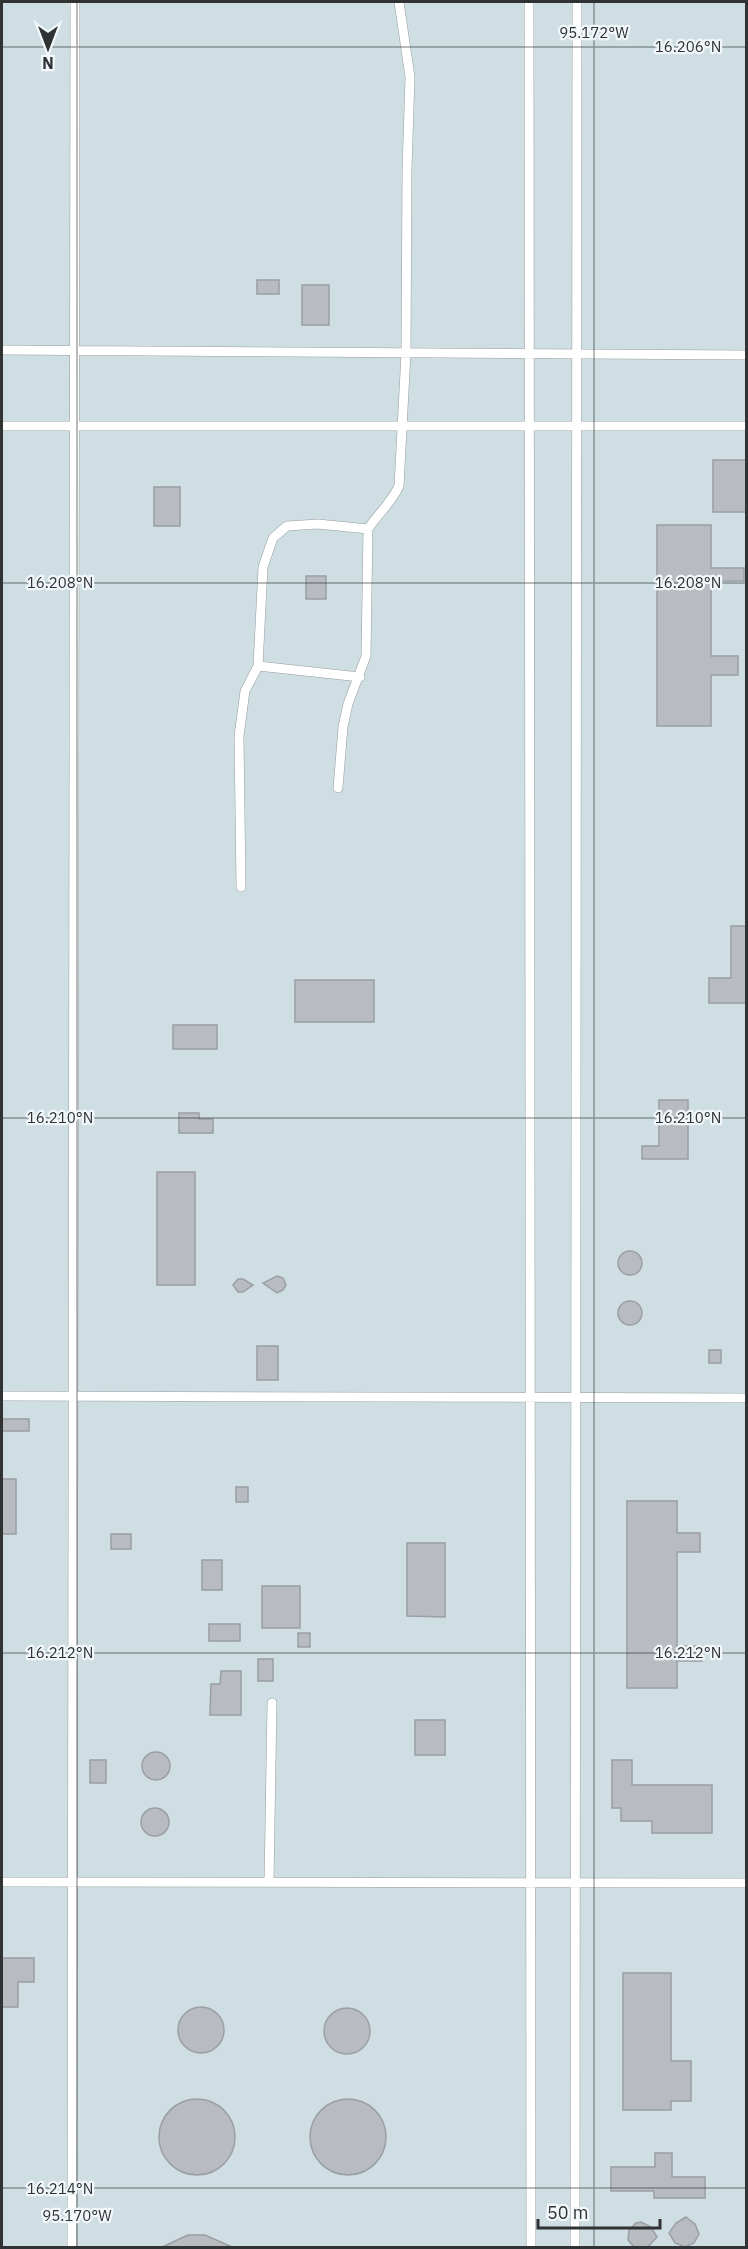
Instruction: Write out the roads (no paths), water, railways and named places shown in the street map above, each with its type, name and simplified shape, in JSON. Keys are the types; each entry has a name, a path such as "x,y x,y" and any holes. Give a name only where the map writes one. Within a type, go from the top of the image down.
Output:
{"lane":[{"path":"72,2247 75,2"},
{"path":"338,788 343,727 348,704 366,656 368,529 377,516 391,503 399,486 406,353 410,77 399,2"},
{"path":"529,2 531,2247"},
{"path":"575,2247 577,2"},
{"path":"2,350 747,355"},
{"path":"2,426 530,424 747,426"},
{"path":"241,887 239,736 245,692 258,666 263,567 273,538 287,526 318,524 368,529"},
{"path":"258,666 360,677"},
{"path":"2,1396 747,1398"},
{"path":"269,1882 272,1702"},
{"path":"2,1882 747,1883"}]}
